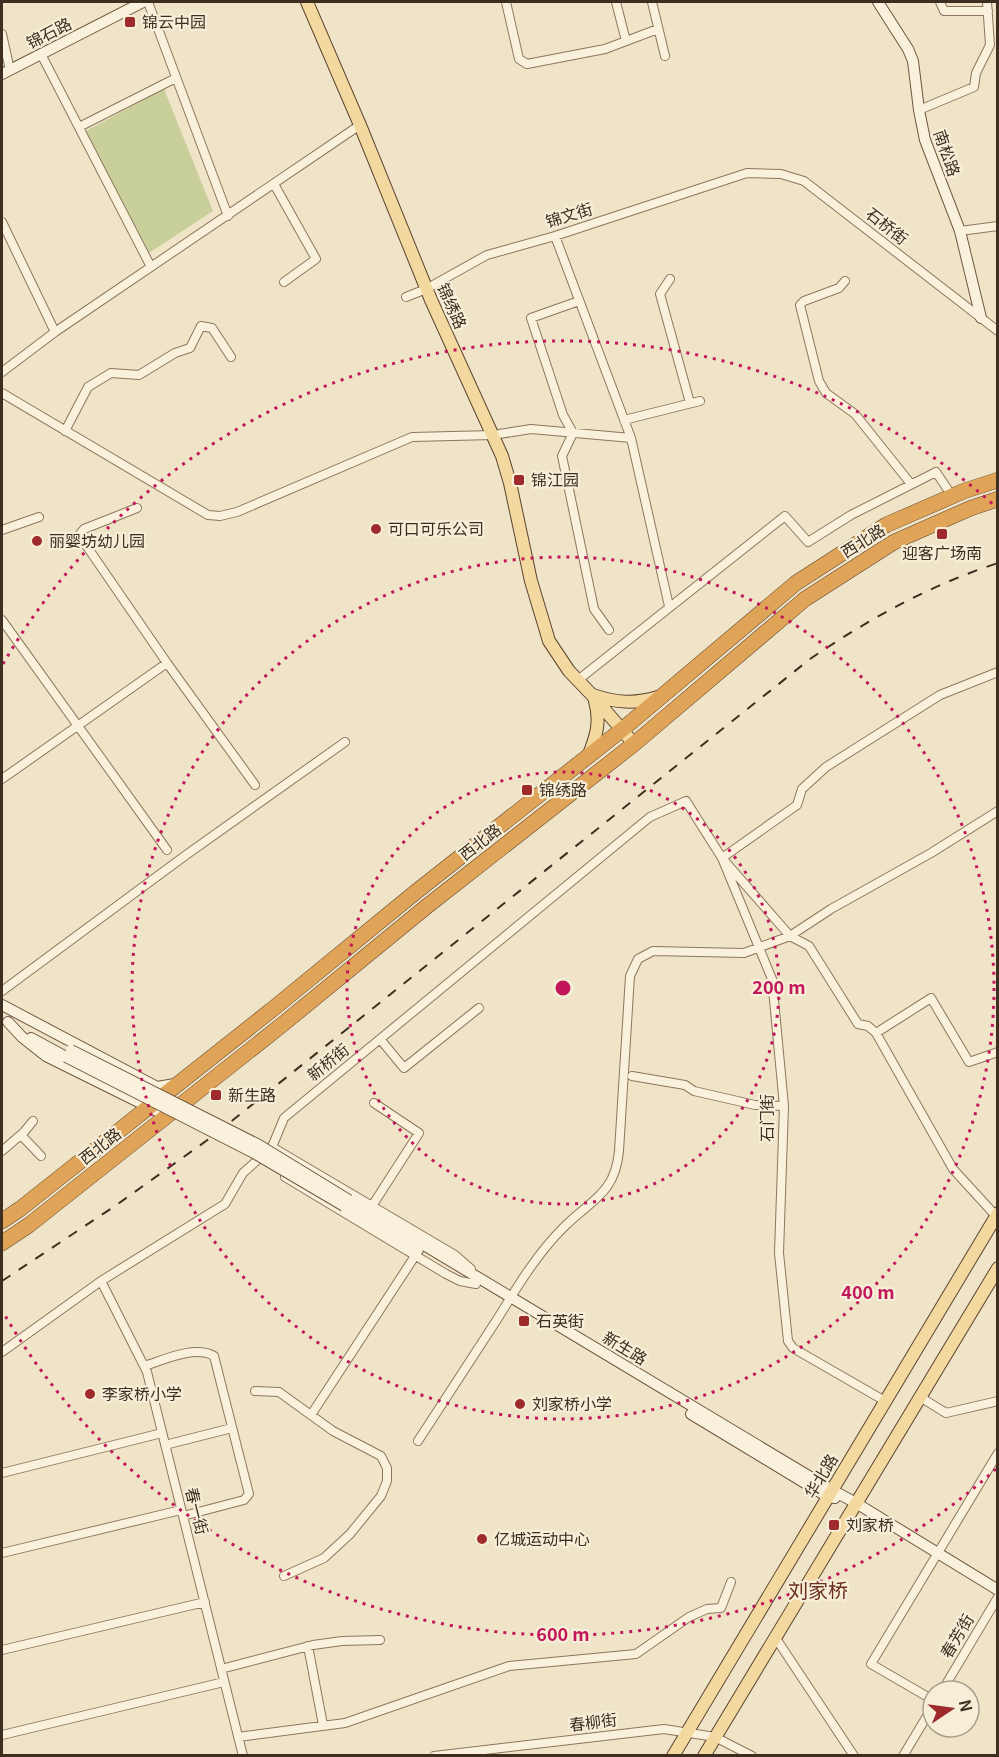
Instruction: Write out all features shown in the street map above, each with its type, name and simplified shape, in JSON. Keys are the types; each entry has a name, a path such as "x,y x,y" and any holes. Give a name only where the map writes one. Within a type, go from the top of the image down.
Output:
{"highway":[{"name":"西北路","path":"2,1243 29,1225 141,1136 158,1104 180,1083 417,891 622,730 796,583 886,525 952,496 998,480"},
{"name":"西北路","path":"2,1221 127,1124 158,1104 426,907 634,744 805,599 894,542 971,508 998,499"},
{"path":"971,508 998,505"}],"main road":[{"name":"锦石路","path":"6,72 143,2"},
{"name":"锦绣路","path":"307,2 360,125 426,289 493,435 510,483 531,581 544,628 557,655 634,744"},
{"name":"南松路","path":"878,2 908,49 913,61 925,140 960,231 981,318"},
{"path":"592,695 626,703 640,703 663,696"},
{"path":"588,757 599,726 598,712 592,695"},
{"path":"2,1006 158,1104"},
{"name":"新生路","path":"2,1006 28,1027 68,1053"},
{"path":"5,1020 46,1056 120,1092 158,1104"},
{"name":"新生路","path":"5,1020 24,1034 259,1145 347,1203 830,1493 856,1503 998,1590"},
{"path":"120,1092 132,1110 132,1117 127,1124"},
{"name":"华北路","path":"673,1755 997,1214"},
{"path":"704,1755 998,1268"}],"street":[{"path":"148,2 228,216"},
{"path":"506,2 519,59 527,64 604,49 658,29"},
{"path":"616,2 626,41"},
{"path":"652,2 664,56"},
{"path":"919,110 974,87 976,73 990,45 987,6 944,11 940,2"},
{"path":"2,34 6,72"},
{"path":"41,54 151,267"},
{"path":"79,127 176,78"},
{"path":"2,372 55,332 360,125"},
{"name":"锦文街","path":"406,297 426,289 487,255 555,236 747,173"},
{"name":"石桥街","path":"747,173 781,174 804,181 998,331"},
{"path":"274,184 316,259 284,282"},
{"path":"2,222 55,332"},
{"path":"960,231 998,226"},
{"path":"555,236 631,438 669,606"},
{"path":"670,279 660,294 690,403"},
{"path":"845,280 838,288 804,301 800,305 819,381 826,393 855,414 911,484"},
{"path":"573,433 563,415 531,318 579,301"},
{"path":"65,431 88,387 111,373 139,375 175,353 190,348 201,326 212,328 231,357"},
{"path":"2,393 208,515 220,516 237,512 412,437 493,435 531,429 631,438"},
{"path":"624,420 700,400"},
{"path":"573,433 562,456 594,609 609,630"},
{"path":"578,680 785,516 808,542 851,515 936,472 952,496"},
{"path":"137,508 84,529 79,535 166,663 255,785"},
{"path":"2,530 39,517"},
{"path":"2,620 167,850"},
{"path":"2,779 166,663"},
{"path":"997,1214 953,1169 876,1033 868,1026 858,1024 809,946 790,936 722,858 796,805 802,789 826,767 940,695 998,672"},
{"path":"2,991 186,855 345,742"},
{"name":"石门街","path":"686,801 722,858 772,979 784,1106 779,1254 788,1341 793,1348 885,1401"},
{"name":"新桥街","path":"2,1352 101,1281 225,1204 243,1173 272,1147 284,1118 650,817 686,801"},
{"path":"418,1441 509,1300 559,1231 607,1188 616,1172 630,976 638,959 645,954 661,950 744,953 790,936 831,909 931,853 998,811"},
{"path":"876,1033 931,998 969,1062 998,1052"},
{"path":"380,1039 404,1068 479,1008"},
{"path":"632,1076 685,1085 694,1091 755,1105 784,1106"},
{"path":"372,1206 419,1132 374,1103"},
{"path":"2,1151 33,1121"},
{"path":"21,1135 41,1156"},
{"path":"272,1147 455,1256 478,1281"},
{"path":"256,1160 446,1274 460,1281 478,1281"},
{"path":"311,1415 415,1256"},
{"name":"春一街","path":"101,1281 144,1366 243,1755"},
{"path":"2,1553 244,1500 249,1494 214,1356 207,1352 196,1352 144,1366"},
{"path":"255,1391 279,1392 333,1431 381,1456 387,1468 387,1481 381,1496 339,1545 324,1558 284,1576"},
{"path":"920,1397 946,1413 998,1401"},
{"path":"165,1445 232,1428"},
{"path":"2,1473 162,1433"},
{"path":"921,1693 871,1664 998,1453"},
{"path":"238,1737 345,1723 509,1666 636,1653 690,1617 707,1609 721,1608 731,1582"},
{"name":"春芳街","path":"949,1679 998,1597"},
{"path":"2,1650 205,1602"},
{"path":"776,1637 854,1755"},
{"path":"221,1669 308,1646 342,1641 380,1640"},
{"path":"308,1646 323,1725"},
{"path":"2,1735 224,1682"},
{"path":"903,1755 921,1726"},
{"name":"春柳街","path":"434,1755 664,1729 715,1737 752,1755"}],"green space":[{"path":"164,89 213,211 149,253 86,131"}],"railway":[{"path":"2,1281 115,1206 213,1136 810,659 855,630 924,592 998,563"}],"place":[{"name":"锦云中园","path":"130,22"},
{"name":"锦江园","path":"519,480"},
{"name":"可口可乐公司","path":"376,529"},
{"name":"迎客广场南","path":"942,534"},
{"name":"丽婴坊幼儿园","path":"37,541"},
{"name":"锦绣路","path":"527,790"},
{"name":"新生路","path":"216,1095"},
{"name":"石英街","path":"524,1321"},
{"name":"李家桥小学","path":"90,1394"},
{"name":"刘家桥小学","path":"520,1404"},
{"name":"刘家桥","path":"834,1525"},
{"name":"亿城运动中心","path":"482,1539"}],"district":[{"name":"刘家桥","path":"818,1591"}]}
